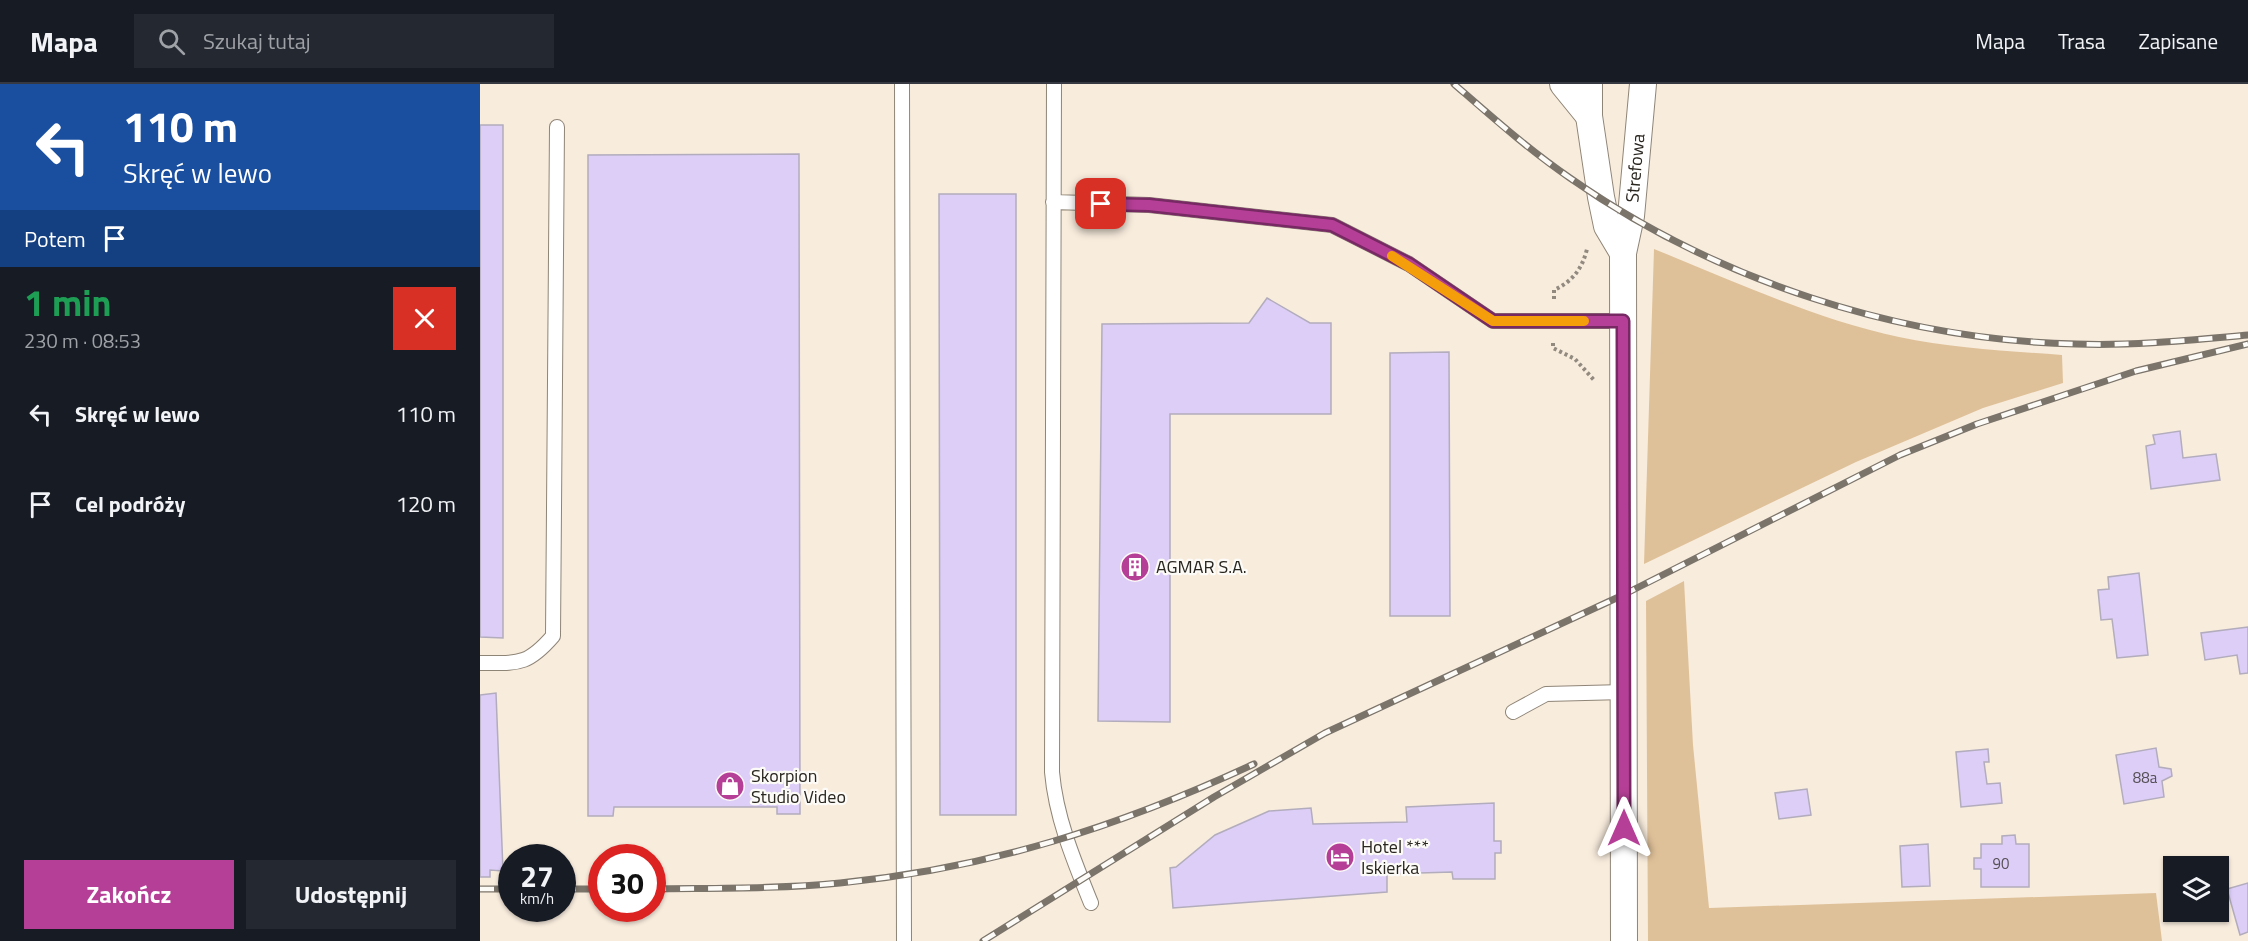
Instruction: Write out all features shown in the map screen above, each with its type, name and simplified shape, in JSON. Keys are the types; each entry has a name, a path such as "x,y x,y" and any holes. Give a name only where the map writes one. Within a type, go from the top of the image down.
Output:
{"street":[{"name":"Strefowa","path":"1563,84 1589,116"},
{"name":"Strefowa","path":"1589,84 1589,116 1607,226 1623,253"},
{"name":"Strefowa","path":"1624,941 1623,253 1631,216 1644,84"}],"lane":[{"path":"902,84 904,941"},
{"path":"1053,84 1052,772 1056,805 1066,839 1091,903"},
{"path":"480,663 516,663 537,655 553,636 557,127"},
{"path":"1053,202 1149,205 1332,225 1409,264 1493,321 1623,321"},
{"path":"1514,712 1546,694 1624,692"}],"path":[{"path":"1587,245 1582,266 1573,279 1554,290 1553,348 1575,359 1585,368 1597,389"}],"shaded area":[{"path":"1654,249 1805,310 1867,329 1939,344 2062,355 2063,383 1983,408 1856,462 1644,564"},
{"path":"1684,581 1693,745 1709,908 2156,893 2162,941 1648,941 1646,601"}],"building":[{"path":"480,125 503,125 503,638 480,637"},
{"path":"799,154 800,814 777,814 777,807 614,807 613,816 588,816 588,155"},
{"path":"939,194 1016,194 1016,815 940,815"},
{"name":"AGMAR S.A.","path":"1267,298 1310,323 1331,323 1331,414 1170,414 1170,722 1098,721 1102,324 1249,323"},
{"path":"1449,352 1450,616 1390,616 1390,353"},
{"path":"2180,431 2183,458 2216,454 2220,480 2151,489 2146,446 2155,444 2153,435"},
{"path":"2139,573 2148,655 2117,658 2112,619 2101,620 2098,590 2109,589 2108,577"},
{"path":"2248,627 2248,673 2240,674 2237,655 2205,660 2201,633"},
{"path":"496,693 502,844 498,844 498,871 490,870 490,877 480,877 480,695"},
{"path":"2156,748 2159,767 2171,769 2172,776 2162,781 2164,797 2124,804 2116,755"},
{"path":"1988,749 1989,762 1984,762 1987,784 2000,783 2002,803 1961,807 1956,752"},
{"path":"1807,789 1811,815 1779,819 1775,793"},
{"name":"Hotel *** Iskierka","path":"1494,803 1494,841 1501,841 1501,853 1495,853 1495,879 1453,879 1452,872 1387,874 1387,892 1173,908 1170,868 1176,867 1215,835 1269,811 1311,808 1313,824 1407,822 1406,807"},
{"path":"2015,835 2016,844 2029,844 2029,887 1981,887 1981,869 1974,869 1974,858 1981,858 1981,844 2002,844 2002,836"},
{"path":"1928,844 1930,886 1902,887 1900,846"},
{"path":"2248,883 2248,932 2240,935 2229,896 2229,888"}],"railway":[{"path":"1454,84 1540,156 1626,214 1686,246 1747,274 1811,298 1876,317 1942,331 2009,340 2119,344 2248,335"},
{"path":"983,941 1214,797 1325,733 1623,595 1900,455 1977,424 2136,371 2248,344"},
{"path":"666,889 816,885 949,867 1052,842 1103,825 1203,787 1254,764"},
{"path":"480,889 498,889"},
{"path":"576,889 588,889"}],"slow traffic":[{"path":"1392,256 1409,264 1493,321 1584,321"}],"place":[{"name":"AGMAR S.A.","path":"1135,567"},
{"name":"Skorpion Studio Video","path":"730,786"},
{"name":"Hotel *** Iskierka","path":"1340,857"}],"route":[{"path":"1101,204 1149,205 1332,225 1409,264 1493,321 1623,321 1624,828"}]}
